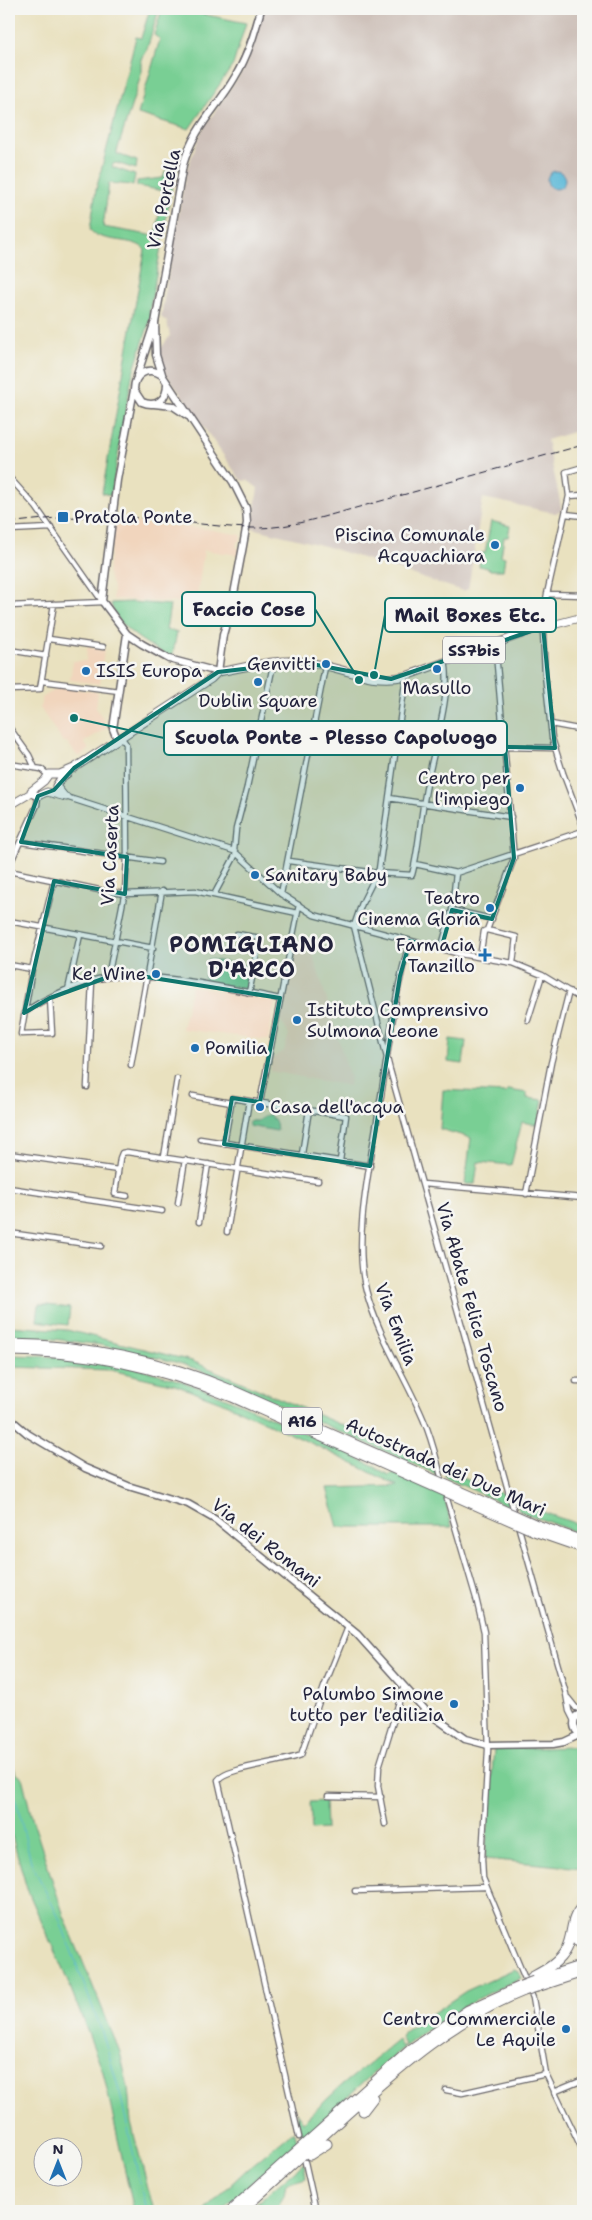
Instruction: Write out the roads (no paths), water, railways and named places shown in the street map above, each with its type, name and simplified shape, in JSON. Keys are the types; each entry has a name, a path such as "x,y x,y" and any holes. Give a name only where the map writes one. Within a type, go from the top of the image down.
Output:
{"highway":[{"name":"Autostrada dei Due Mari","path":"9,1344 94,1350 136,1358 186,1372 234,1391 537,1525 583,1541"},
{"name":"Autostrada dei Due Mari","path":"9,1351 85,1355 134,1364 184,1378 232,1397 534,1531 583,1548"},
{"path":"535,1984 561,1956 568,1942 574,1916 583,1906"},
{"path":"583,1911 577,1920 574,1931 577,1941 583,1949"},
{"path":"230,2211 411,2049 474,2007 583,1965"},
{"path":"535,1984 583,1972"},
{"path":"535,1984 583,1978"},
{"path":"241,2211 398,2069 445,2033 522,1989"},
{"path":"363,2111 370,2101 394,2077 398,2069"},
{"path":"285,2171 296,2167 316,2150 327,2144"}],"main road":[{"name":"Via Portella","path":"102,601 114,496 134,390 155,323 180,177 187,153 200,125 240,68 252,40 261,9"},
{"name":"Via Portella","path":"155,323 156,355 162,375 233,482 246,508 247,523 234,599 223,635 218,672"},
{"path":"137,378 146,371 157,372 162,375"},
{"path":"153,404 166,396 167,384"},
{"path":"134,390 142,402 173,406 189,417"},
{"path":"102,601 127,634 169,659 218,672"},
{"name":"SS7bis","path":"66,797 56,786 61,778 117,739 211,679 218,672 271,664 301,662 374,678 391,679 406,676 495,642 543,627 583,618"},
{"path":"117,739 112,729 127,634"},
{"name":"SS7bis","path":"48,775 60,774 74,768"},
{"path":"9,806 31,793 33,788 48,775"},
{"path":"31,793 38,796 48,792 66,797"},
{"name":"Via dei Romani","path":"9,1418 34,1438 96,1474 128,1486 178,1500 207,1514 348,1627 368,1645 427,1712 455,1734 474,1742 488,1745 559,1743"},
{"path":"559,1743 569,1736 579,1713 583,1712"},
{"path":"559,1743 582,1735 574,1724"}],"street":[{"path":"583,467 566,472 569,496 547,594 543,627 545,675 555,748 583,826"},
{"path":"9,476 51,528 102,601"},
{"path":"569,496 583,495"},
{"path":"564,516 583,516"},
{"path":"9,530 51,528"},
{"path":"547,594 583,595"},
{"path":"9,606 102,601"},
{"path":"9,690 40,689 54,604"},
{"path":"49,639 103,647"},
{"path":"480,957 484,931 487,930 492,919 514,858 495,642"},
{"path":"9,650 46,656"},
{"path":"288,861 410,876 415,864 423,804 445,700 447,675 445,662"},
{"path":"214,895 235,853 236,829 272,670 271,664"},
{"path":"282,894 325,667"},
{"path":"354,926 362,902 380,869 406,676"},
{"path":"42,681 119,691"},
{"path":"551,724 583,730"},
{"path":"9,727 29,755 35,768"},
{"name":"Via Caserta","path":"108,978 125,894 127,857 126,744 124,741 117,739"},
{"path":"435,741 504,747 555,748"},
{"path":"9,764 41,769 48,775"},
{"path":"9,866 37,805 38,796"},
{"path":"66,797 235,853 282,894 314,915 441,949 513,963 542,975 583,1000"},
{"path":"389,798 511,817"},
{"path":"578,810 583,808"},
{"path":"415,864 456,873 583,831"},
{"path":"21,842 160,862"},
{"path":"9,871 125,894 195,891 297,913"},
{"path":"441,949 452,910 456,873"},
{"path":"50,998 52,1033 21,1034 32,969 54,881"},
{"path":"131,1065 162,891"},
{"path":"260,1102 299,905"},
{"path":"452,910 492,919"},
{"path":"9,921 153,948"},
{"name":"Via Abate Felice Toscano","path":"354,926 387,1056 574,1724"},
{"path":"487,930 516,937 513,963"},
{"path":"237,934 260,938 249,993"},
{"path":"68,990 80,935"},
{"name":"Via Emilia","path":"410,941 400,976 370,1166 361,1238 362,1265 365,1288 379,1329 424,1422 441,1476"},
{"path":"9,965 32,969"},
{"path":"528,1020 542,975"},
{"path":"24,1013 68,990 92,981 108,978 147,977 280,998"},
{"path":"86,1087 92,981"},
{"path":"526,1194 551,1063 568,991"},
{"path":"164,1157 177,1079"},
{"path":"193,1096 231,1103"},
{"path":"224,1144 232,1098 260,1102 346,1116 340,1161"},
{"path":"227,1232 249,1101"},
{"path":"302,1154 309,1110"},
{"path":"200,1139 370,1166"},
{"path":"113,1203 122,1153 126,1152 318,1181"},
{"path":"9,1154 118,1170"},
{"path":"178,1203 185,1160"},
{"path":"200,1222 208,1164"},
{"path":"423,1184 583,1198"},
{"path":"9,1188 162,1210"},
{"path":"115,1194 127,1196"},
{"path":"9,1233 101,1246"},
{"path":"576,1381 583,1381"},
{"path":"447,1499 482,1617 486,1656 488,1778 481,1865 485,1887 533,1998 546,2074 583,2151"},
{"path":"299,2137 218,1780 221,1776 236,1771 300,1755 348,1627"},
{"path":"385,1824 378,1786 379,1767 404,1686"},
{"name":"Via Abate Felice Toscano","path":"566,1694 572,1705 583,1712"},
{"path":"328,1796 381,1797"},
{"path":"356,1890 485,1887"},
{"path":"446,2090 462,2093 546,2074"},
{"path":"554,2092 583,2080"},
{"path":"554,2092 575,2085"},
{"path":"305,2162 316,2211"}],"water":[{"path":"556,171 562,174 565,180 562,186 556,189 550,186 547,180 550,174"}],"waterway":[{"path":"9,1782 18,1808 31,1862 59,1918 102,2032 120,2093 146,2211"}],"railway":[{"path":"9,523 59,518 125,517 241,528 281,526 323,517 583,445"}],"place":[{"name":"Pratola Ponte","path":"63,517"},
{"name":"Piscina Comunale Acquachiara","path":"495,545"},
{"name":"Genvitti","path":"326,664"},
{"name":"Masullo","path":"437,669"},
{"name":"ISIS Europa","path":"86,671"},
{"name":"Mail Boxes Etc.","path":"374,675"},
{"name":"Faccio Cose","path":"359,680"},
{"name":"Dublin Square","path":"258,682"},
{"name":"Scuola Ponte - Plesso Capoluogo","path":"74,718"},
{"name":"Centro per l'impiego","path":"520,788"},
{"name":"Sanitary Baby","path":"255,875"},
{"name":"Teatro Cinema Gloria","path":"490,908"},
{"name":"Farmacia Tanzillo","path":"485,955"},
{"name":"Ke' Wine","path":"156,974"},
{"name":"Istituto Comprensivo Sulmona Leone","path":"297,1020"},
{"name":"Pomilia","path":"195,1048"},
{"name":"Casa dell'acqua","path":"260,1107"},
{"name":"Palumbo Simone tutto per l'edilizia","path":"454,1704"},
{"name":"Centro Commerciale Le Aquile","path":"566,2029"}],"district":[{"name":"POMIGLIANO D'ARCO","path":"252,956"}]}
